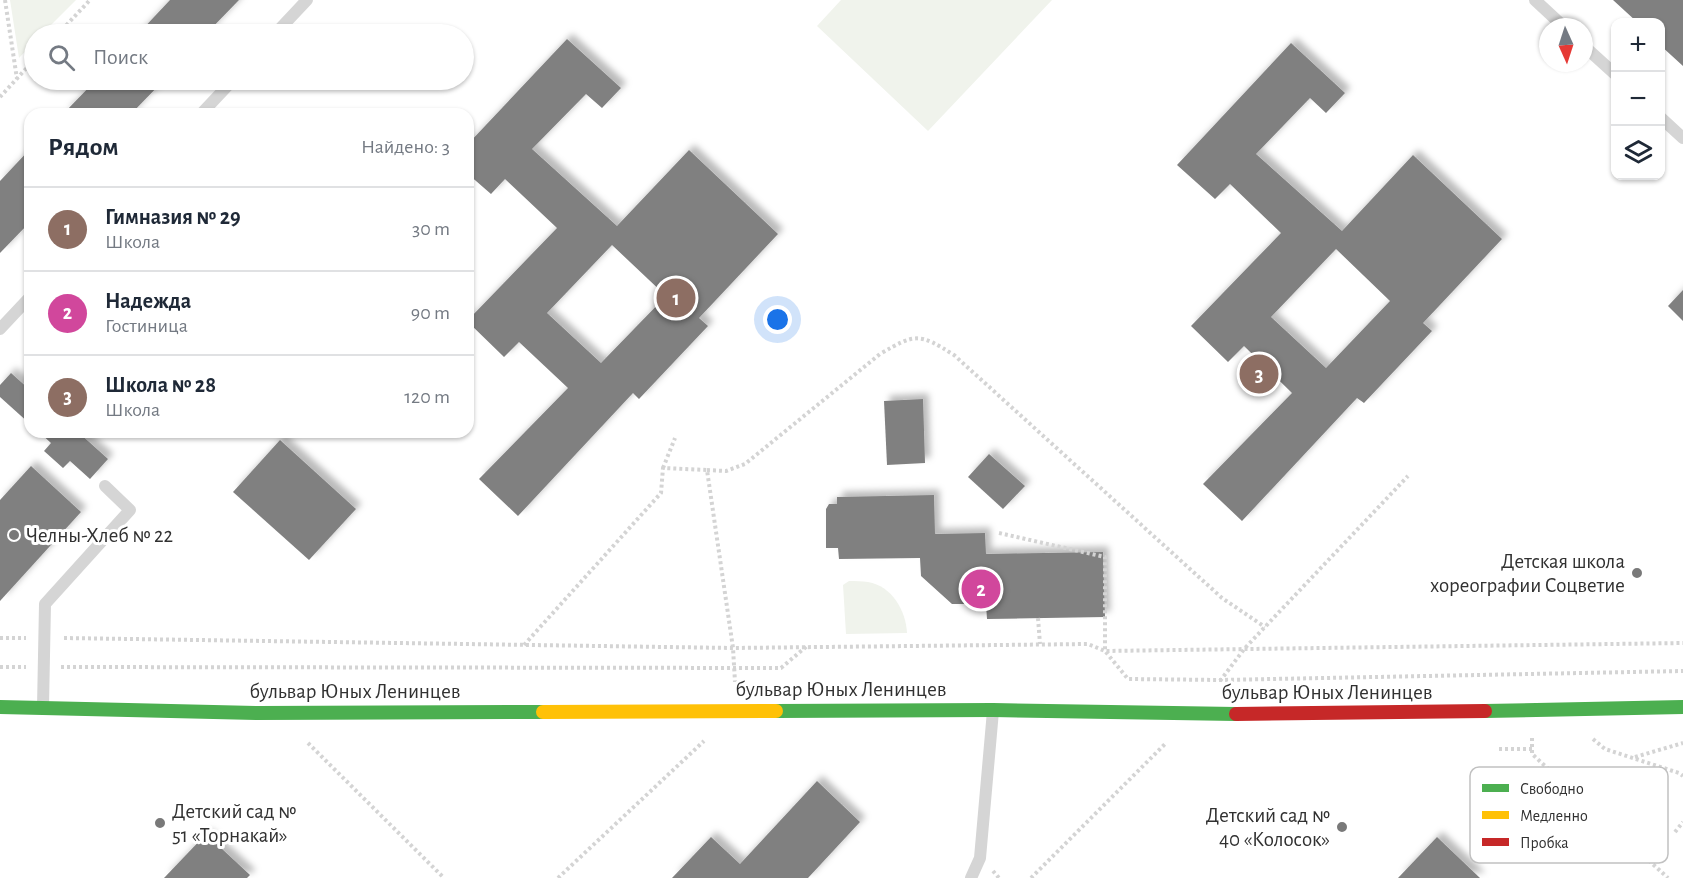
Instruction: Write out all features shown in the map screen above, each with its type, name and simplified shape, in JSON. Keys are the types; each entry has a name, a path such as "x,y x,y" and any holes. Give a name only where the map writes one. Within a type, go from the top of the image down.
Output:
{"street":[{"name":"бульвар Юных Ленинцев","path":"0,707 257,712 993,710 1196,714 1683,708"}],"lane":[{"path":"284,24 307,0"},
{"path":"1535,0 1554,18"},
{"path":"1593,54 1613,72"},
{"path":"207,108 224,90"},
{"path":"1665,122 1683,138"},
{"path":"0,329 24,303"},
{"path":"43,708 45,604 130,510 105,486"},
{"path":"971,878 980,858 993,710"}],"path":[{"path":"5,0 17,79"},
{"path":"67,24 90,0"},
{"path":"0,97 24,71"},
{"path":"663,468 726,471 745,464 880,354 903,341 915,338 930,340 954,355 1222,598 1265,627"},
{"path":"524,645 661,493 663,468 675,438"},
{"path":"707,470 733,648 737,711"},
{"path":"1196,714 1245,648 1408,476"},
{"path":"999,533 1105,557 1105,651 1128,679 1221,680 1683,671"},
{"path":"1038,618 1040,644"},
{"path":"0,638 733,648 1088,644 1105,651 1683,643"},
{"path":"0,667 781,668 807,646"},
{"path":"1531,711 1532,754 1546,767"},
{"path":"1586,733 1605,749 1662,767"},
{"path":"559,877 709,737"},
{"path":"302,738 444,878"},
{"path":"1031,878 1170,740"},
{"path":"1632,758 1683,743"},
{"path":"1499,749 1532,749"},
{"path":"1675,771 1683,767"},
{"path":"1668,769 1683,776"},
{"path":"1675,832 1683,822"},
{"path":"1652,863 1668,878"}],"shaded area":[{"path":"10,0 76,0 52,24 24,24 24,53 19,58"},
{"path":"841,0 1052,0 928,131 817,26"},
{"path":"849,581 877,584 891,594 901,608 907,633 846,634 843,585"}],"building":[{"path":"170,0 239,0 216,24 147,24"},
{"path":"1613,0 1683,0 1683,66 1665,50 1665,18 1633,18"},
{"path":"567,39 621,88 602,108 586,94 532,149 617,226 689,150 778,234 699,318 708,326 639,399 633,393 518,516 479,479 568,388 519,342 504,357 474,328 474,314 557,228 505,179 491,194 474,179 474,138","holes":["612,245 666,296 601,363 547,313"]},
{"path":"1291,43 1345,93 1326,113 1310,98 1256,154 1342,231 1413,155 1502,239 1423,323 1432,331 1364,403 1357,398 1242,521 1203,484 1292,393 1244,346 1228,362 1191,326 1281,233 1230,184 1215,199 1177,165","holes":["1336,249 1390,301 1326,368 1271,317"]},
{"path":"86,90 154,90 137,108 69,108"},
{"path":"24,155 24,228 0,253 0,181"},
{"path":"1683,290 1683,321 1668,306"},
{"path":"11,373 24,385 24,419 0,397 0,385"},
{"path":"923,399 925,463 887,465 884,401"},
{"path":"46,438 85,438 108,459 90,479 70,461 63,468 44,451 51,443"},
{"path":"280,440 356,509 309,560 233,492"},
{"path":"989,454 1025,486 1003,509 968,477"},
{"path":"31,466 81,512 0,601 0,500"},
{"path":"934,495 935,534 985,533 986,554 1103,552 1105,617 987,619 986,604 952,604 921,576 920,558 839,559 838,548 826,548 826,509 829,504 837,504 837,497"},
{"path":"817,781 860,822 808,878 672,878 711,837 740,864"},
{"path":"206,834 250,875 247,878 164,878"},
{"path":"1437,837 1480,878 1398,878"}],"traffic: fast":[{"path":"0,707 257,713 543,712"},
{"path":"1485,711 1683,707"},
{"path":"776,711 993,710 1236,714"}],"traffic: slow":[{"path":"543,712 776,711"}],"traffic: jam":[{"path":"1236,714 1485,711"}],"place":[{"name":"Гимназия № 29","path":"676,298"},
{"name":"Школа № 28","path":"1259,374"},
{"name":"Челны-Хлеб № 22","path":"14,535"},
{"name":"Детская школа хореографии Соцветие","path":"1637,573"},
{"name":"Надежда","path":"981,589"},
{"name":"Детский сад № 51 «Торнакай»","path":"160,823"},
{"name":"Детский сад № 40 «Колосок»","path":"1342,827"}]}
